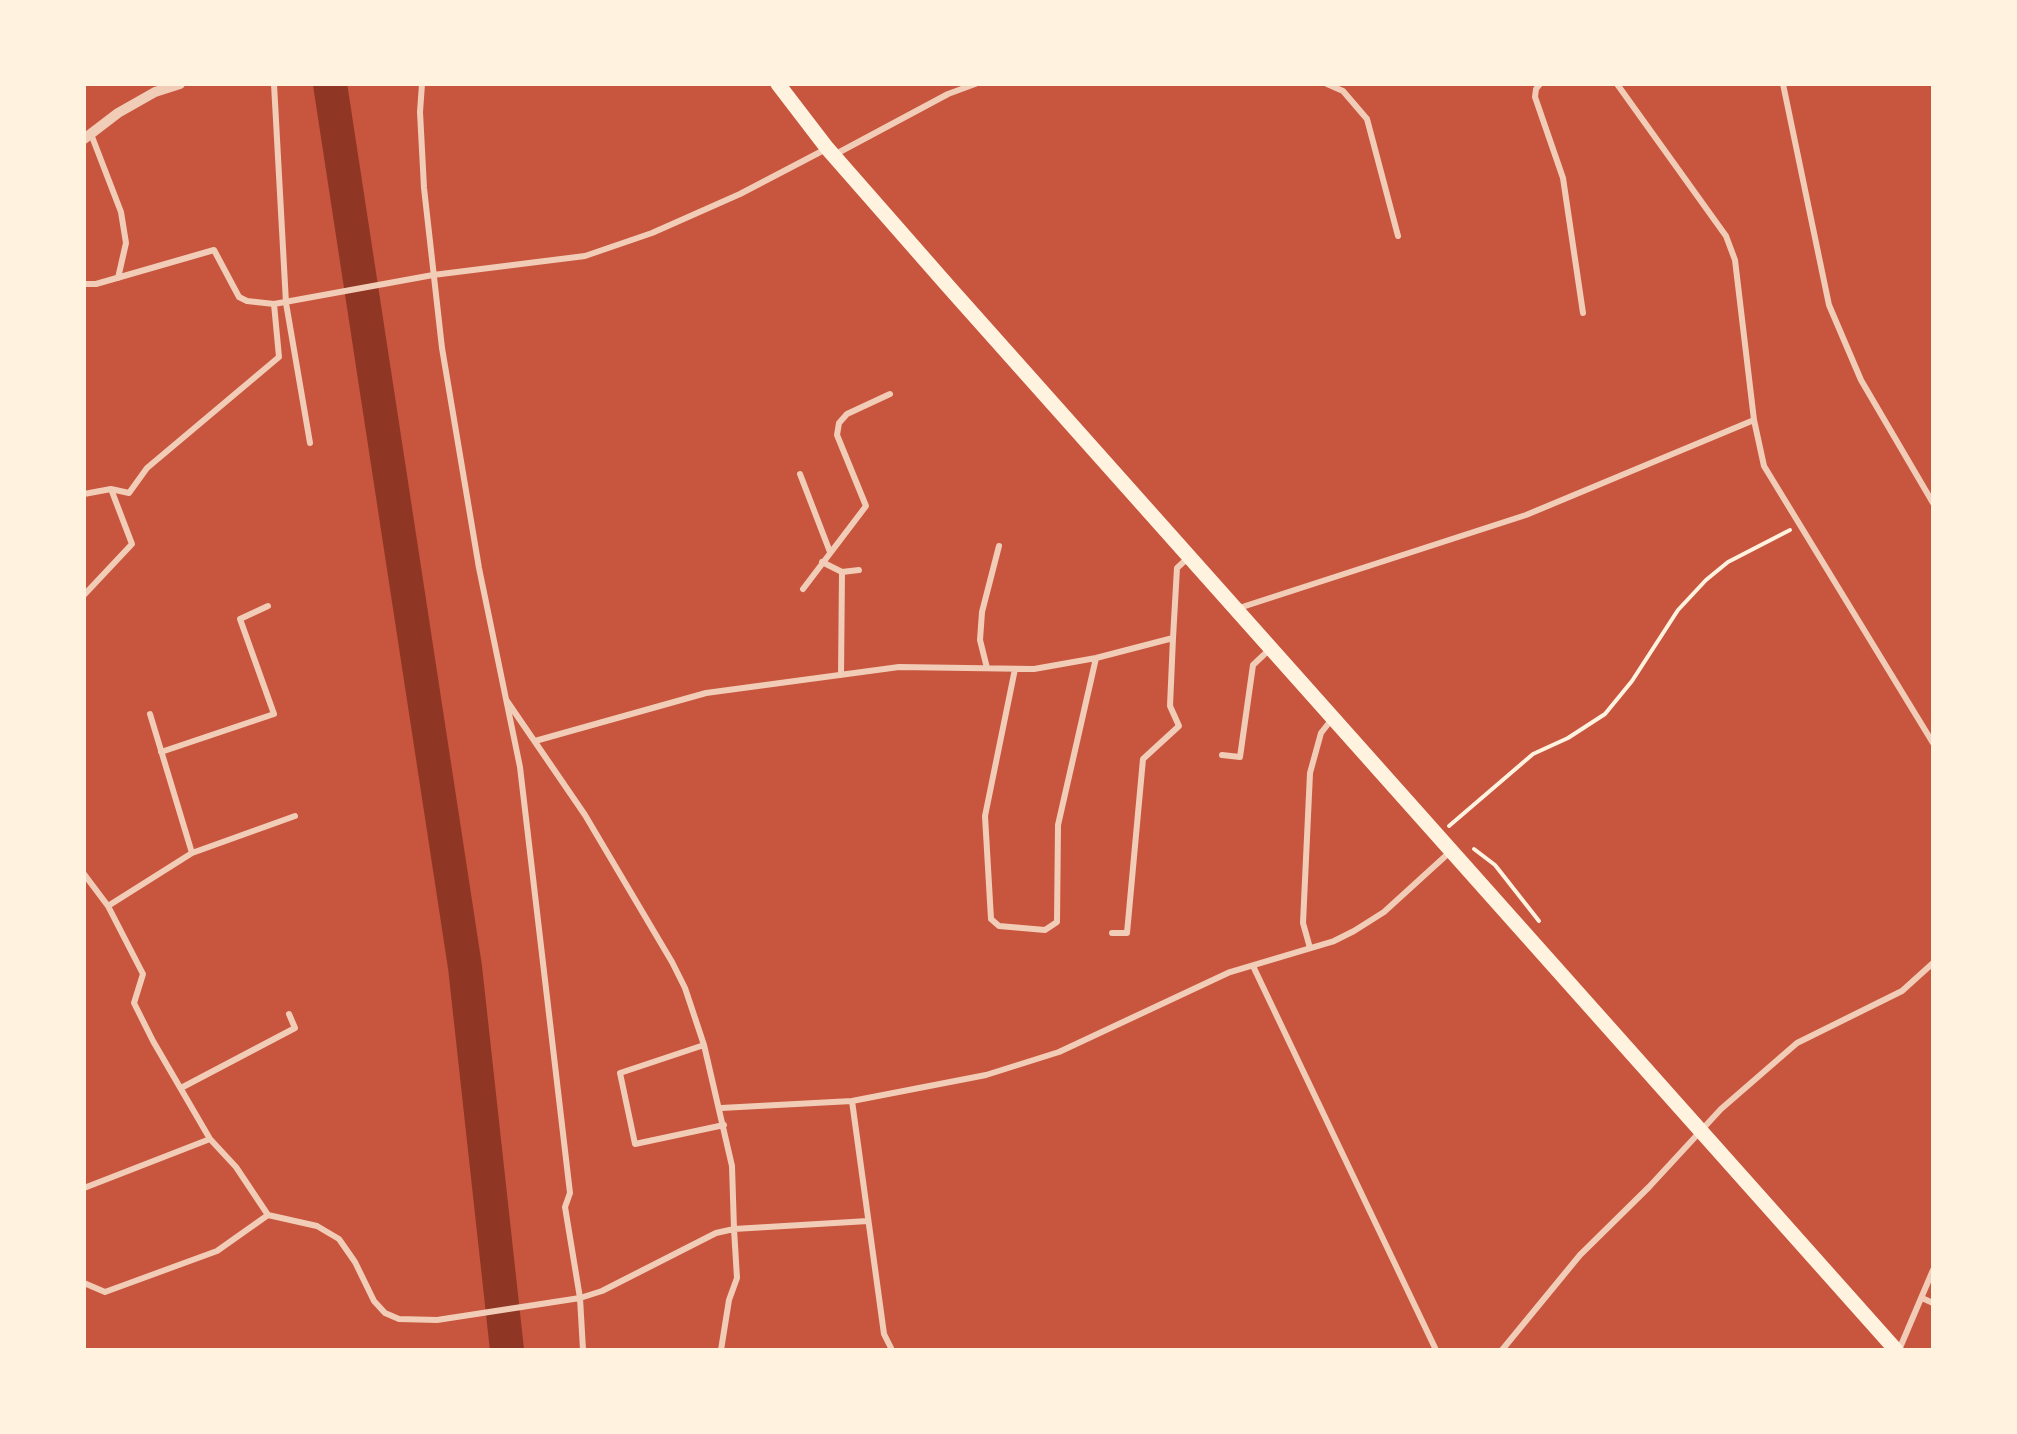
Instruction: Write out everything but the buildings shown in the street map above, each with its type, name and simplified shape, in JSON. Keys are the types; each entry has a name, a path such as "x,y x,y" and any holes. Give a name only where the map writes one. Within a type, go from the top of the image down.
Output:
{"main road":[{"path":"778,84 831,152 1235,609 1898,1350"}],"street":[{"path":"118,278 126,243 121,212 87,136 118,113 146,97 180,84"},
{"path":"274,84 286,303 310,443"},
{"path":"422,84 420,112 424,188 442,348 479,568 522,779 570,1193 565,1207 580,1298 583,1350"},
{"path":"84,284 118,278 214,250 239,297 247,301 274,304 296,302 433,275 585,256 651,233 730,199 948,94 975,84"},
{"path":"1327,84 1348,95 1367,119 1398,237"},
{"path":"1540,84 1536,89 1535,97 1563,178 1583,313"},
{"path":"1617,84 1726,236 1735,260 1754,420 1764,466 1933,743"},
{"path":"1783,84 1829,305 1861,380 1933,503"},
{"path":"84,494 111,489 129,493 147,468 279,357 274,304"},
{"path":"803,589 866,506 837,435 839,423 847,414 890,394"},
{"path":"1235,609 1526,515 1754,420"},
{"path":"800,474 830,552"},
{"path":"84,595 132,544 111,489"},
{"path":"987,668 980,640 982,612 999,546"},
{"path":"1112,933 1127,933 1143,759 1179,726 1170,706 1177,568 1189,557"},
{"path":"822,562 842,572 859,570"},
{"path":"841,675 842,572"},
{"path":"161,752 274,714 240,619 268,606"},
{"path":"535,741 706,693 899,667 1034,669 1096,658 1173,638"},
{"path":"1222,755 1240,756 1253,665 1270,648"},
{"path":"1015,669 984,816 992,919 999,926 1045,930 1057,922 1058,825 1096,658"},
{"path":"507,701 611,856 663,945 685,988 704,1045 721,1108 734,1184 737,1278 729,1300 721,1350"},
{"path":"150,714 192,853"},
{"path":"1310,948 1303,923 1310,773 1321,733 1333,719"},
{"path":"108,906 192,853 295,816"},
{"path":"721,1108 852,1101 987,1075 1059,1052 1230,972 1334,941 1384,912 1451,851"},
{"path":"84,874 108,906 143,974 134,1003 153,1041 210,1139 236,1167 268,1215 317,1226 339,1239 356,1262 374,1301 385,1313 399,1319 437,1320 570,1300 602,1292 716,1233 734,1229 868,1221"},
{"path":"1502,1350 1580,1255 1649,1187 1701,1130 1797,1043 1902,991 1933,963"},
{"path":"1253,966 1436,1350"},
{"path":"181,1088 294,1028 289,1014"},
{"path":"704,1045 620,1073 635,1144 724,1125"},
{"path":"852,1101 884,1334 892,1350"},
{"path":"84,1188 210,1139"},
{"path":"84,1283 105,1292 217,1251 268,1215"},
{"path":"1898,1350 1933,1270"},
{"path":"1922,1298 1933,1303"}],"path":[{"path":"1438,836 1533,754 1578,732 1605,714 1632,681 1678,610 1706,580 1728,562 1798,525"}],"waterway":[{"path":"330,84 465,967 507,1350"}]}
